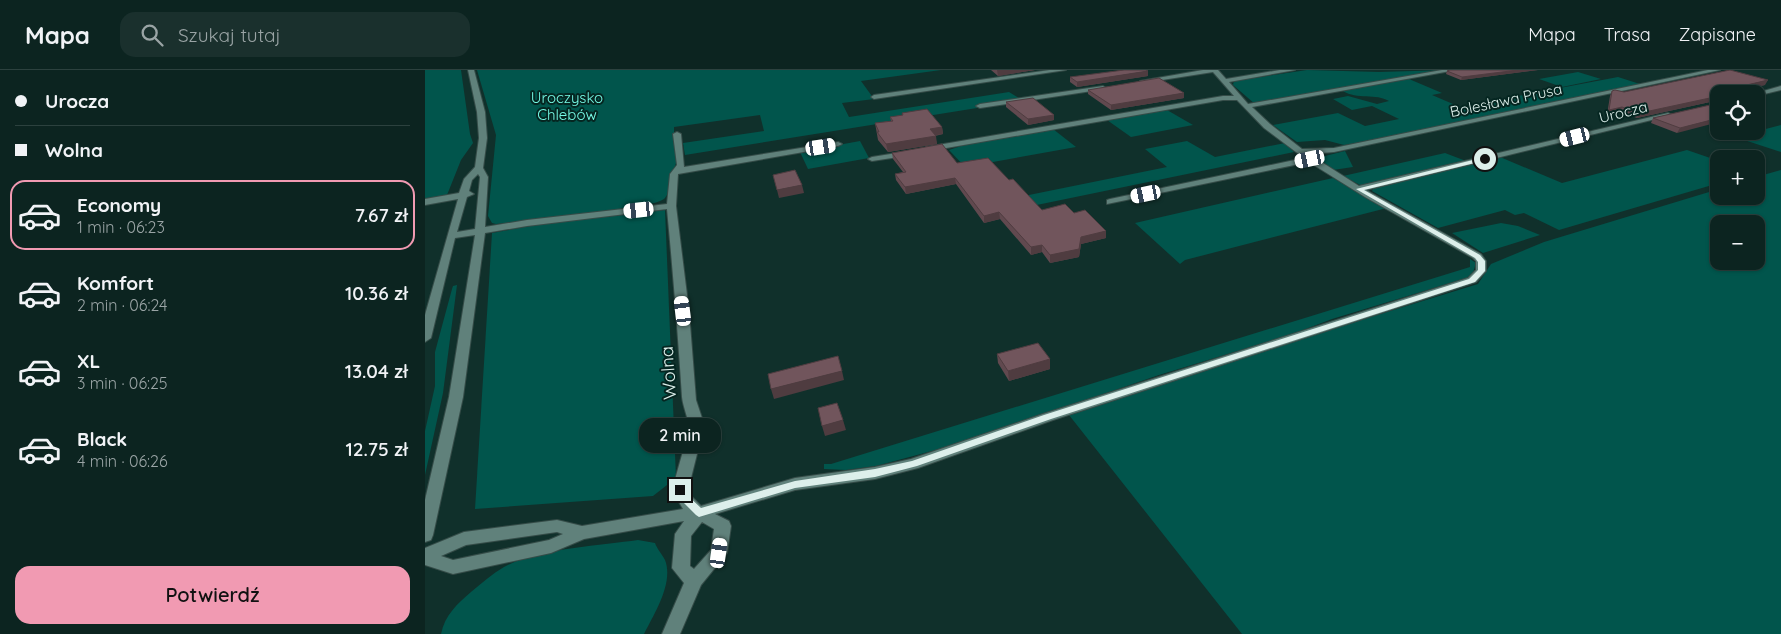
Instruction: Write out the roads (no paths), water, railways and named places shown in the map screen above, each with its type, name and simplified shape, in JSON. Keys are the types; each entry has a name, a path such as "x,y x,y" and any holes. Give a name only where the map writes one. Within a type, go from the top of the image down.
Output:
{"street":[{"path":"425,338 451,236 468,179 479,168 483,138 481,112 471,70"},
{"path":"874,98 1063,70"},
{"path":"425,556 453,567 551,546 582,533 699,512 795,484 875,473 913,464 1048,417 1472,280 1481,271 1481,261 1477,256 1359,189 1300,152 1268,127 1215,70 1133,83"},
{"path":"1225,81 1291,70"},
{"path":"1248,106 1453,70"},
{"name":"Bolesława Prusa","path":"1300,152 1334,150 1717,70"},
{"path":"980,106 1113,86"},
{"path":"1765,92 1781,88"},
{"path":"872,159 1213,100 1241,98"},
{"name":"Urocza","path":"1359,189 1681,112"},
{"name":"Wolna","path":"677,134 681,165 675,174 671,206 683,311 689,400 696,421 694,442 680,490 681,495 699,512"},
{"path":"679,170 838,144"},
{"path":"1110,202 1310,159"},
{"path":"425,535 457,398 474,267 479,248 485,177 479,168"},
{"path":"425,202 483,192"},
{"path":"451,236 527,222 671,206"},
{"path":"694,582 681,568 683,534 699,512"},
{"path":"671,634 694,582 719,553 723,526 699,512"},
{"path":"425,556 464,539 557,526 582,533"}],"park label":[{"name":"Uroczysko Chlebów","path":"567,106"}]}
